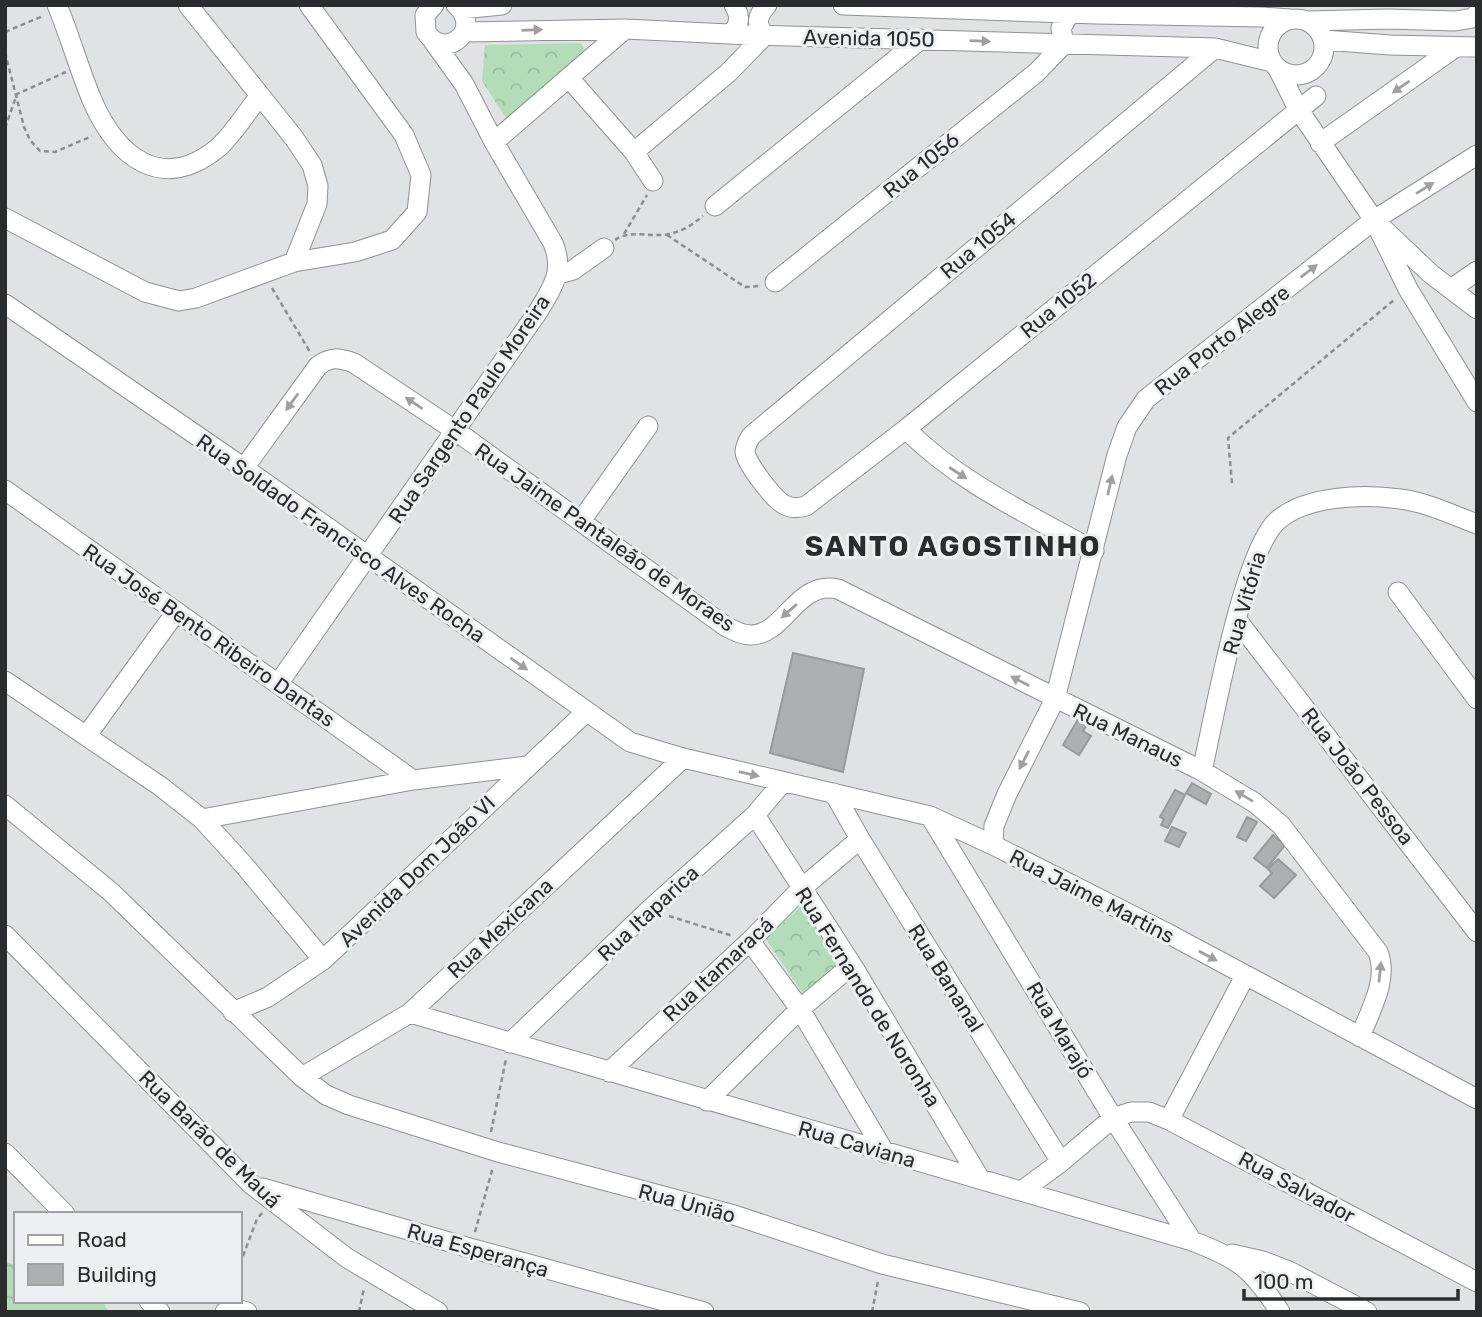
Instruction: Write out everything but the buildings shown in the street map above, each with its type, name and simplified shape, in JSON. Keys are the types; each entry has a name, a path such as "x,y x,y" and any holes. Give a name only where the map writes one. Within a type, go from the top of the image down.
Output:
{"street":[{"path":"188,5 294,138 312,165 318,186 317,204 294,262"},
{"path":"5,218 145,292 179,301 196,298 294,262 355,252 391,240 417,212 421,175 404,135 309,5"},
{"path":"458,7 502,5"},
{"path":"731,34 739,23 734,5"},
{"path":"634,152 728,74 765,35 758,25 758,18 767,5"},
{"name":"Avenida 1050","path":"843,5 1070,13 1096,10 1197,11 1298,16 1388,12 1455,21 1477,15"},
{"path":"58,7 93,103 108,129 127,153 143,163 164,170 192,165 219,146 259,97"},
{"name":"Rua Sargento Paulo Moreira","path":"458,7 466,20 462,35 464,84"},
{"name":"Rua Sargento Paulo Moreira","path":"278,684 537,313 558,274 558,255 553,243 494,142 464,84 424,26 427,8"},
{"path":"1031,12 1038,26 1031,42"},
{"path":"1065,44 1061,28 1070,13"},
{"path":"1316,136 1316,96 1323,49 1320,32 1298,16 1275,28 1270,36 1268,44 1275,65 1298,109 1316,136 1374,221 1408,289 1477,402"},
{"path":"494,142 625,29"},
{"name":"Avenida 1050","path":"433,41 447,44 462,35 625,29 1215,48 1275,65"},
{"path":"715,206 921,39"},
{"name":"Rua 1056","path":"775,282 1021,86 1065,44"},
{"path":"1323,49 1390,45 1477,47"},
{"path":"1316,136 1456,47"},
{"name":"Rua 1054","path":"797,508 780,502 749,463 745,455 751,436 1215,48"},
{"path":"1275,65 1286,74 1303,75 1318,65 1323,49"},
{"path":"569,78 634,152 653,181"},
{"name":"Rua 1052","path":"797,508 806,506 906,429 1316,96"},
{"name":"Rua Porto Alegre","path":"993,845 994,826 1007,794 1055,699 1117,455 1127,427 1146,399 1374,221 1477,155"},
{"path":"1374,221 1431,274 1477,309"},
{"path":"558,274 573,270 604,248"},
{"path":"1451,289 1477,271"},
{"path":"1408,289 1431,274"},
{"name":"Rua Soldado Francisco Alves Rocha","path":"5,304 244,468 630,742 683,758"},
{"name":"Rua Jaime Pantaleão de Moraes","path":"318,366 328,359 340,358 354,363 456,431 725,626 739,633 752,635"},
{"path":"244,468 318,366"},
{"path":"581,521 648,426"},
{"path":"906,429 929,453 955,472 1094,551"},
{"name":"Rua José Bento Ribeiro Dantas","path":"5,490 413,780"},
{"name":"Rua Vitória","path":"1202,771 1248,580 1262,543 1275,523 1292,510 1314,503 1362,496 1403,499 1477,524"},
{"name":"Rua Manaus","path":"752,635 765,631 812,591 825,586 838,589 1202,771 1255,803 1281,825 1378,952 1383,963 1382,975 1360,1037"},
{"path":"1398,592 1477,699"},
{"path":"88,735 176,612"},
{"name":"Rua João Pessoa","path":"1237,620 1477,932"},
{"path":"5,681 88,735 202,819 323,960"},
{"name":"Avenida Dom João VI","path":"233,1012 268,997 323,960 586,712"},
{"name":"Rua Jaime Martins","path":"683,758 930,816 993,845 1477,1099"},
{"name":"Rua Mexicana","path":"302,1077 410,1013 683,758"},
{"path":"202,819 413,780 527,766"},
{"name":"Rua Itaparica","path":"510,1042 649,910 755,815 783,782"},
{"name":"Rua Bananal","path":"834,793 1061,1162"},
{"name":"Rua União","path":"5,806 111,892 233,1012 302,1077 326,1095 349,1105 492,1150 734,1215 882,1264 1080,1312"},
{"name":"Rua Fernando de Noronha","path":"755,815 852,965 980,1179"},
{"name":"Rua Marajó","path":"930,816 1113,1118 1192,1241"},
{"name":"Rua Itamaracá","path":"609,1072 750,941 801,888 860,839"},
{"name":"Rua Barão de Mauá","path":"6,933 252,1185 368,1271 438,1312"},
{"path":"750,941 800,1009 885,1153"},
{"path":"707,1101 800,1009 852,965"},
{"path":"1169,1120 1245,976"},
{"name":"Rua Caviana","path":"410,1013 1192,1241 1224,1253 1243,1265 1260,1282 1280,1312"},
{"name":"Rua Salvador","path":"1113,1118 1131,1112 1149,1112 1169,1120 1477,1282"},
{"path":"1023,1190 1113,1118"},
{"path":"5,1153 63,1212"},
{"name":"Rua Esperança","path":"252,1185 704,1312"},
{"path":"1224,1253 1272,1264 1367,1312"},
{"path":"225,1312 233,1308 247,1312"}],"path":[{"path":"5,32 58,7"},
{"path":"5,52 27,134 40,151 55,152 108,129"},
{"path":"5,128 17,94 78,66"},
{"path":"604,248 624,234 645,200 653,181"},
{"path":"624,234 667,235 686,229 715,206"},
{"path":"667,235 745,287 775,282"},
{"path":"263,272 318,366"},
{"path":"1232,483 1228,438 1408,289"},
{"path":"649,910 750,941"},
{"path":"470,1248 492,1150 510,1042"},
{"path":"242,1259 257,1219 271,1201"},
{"path":"872,1312 882,1264"},
{"path":"359,1312 368,1271"}],"green space":[{"path":"581,43 588,56 506,118 482,81 485,45"},
{"path":"800,907 840,962 805,997 766,939"},
{"path":"5,1262 14,1264 14,1303 103,1303 109,1312 5,1312"}],"district":[{"name":"SANTO AGOSTINHO","path":"953,546"}]}
